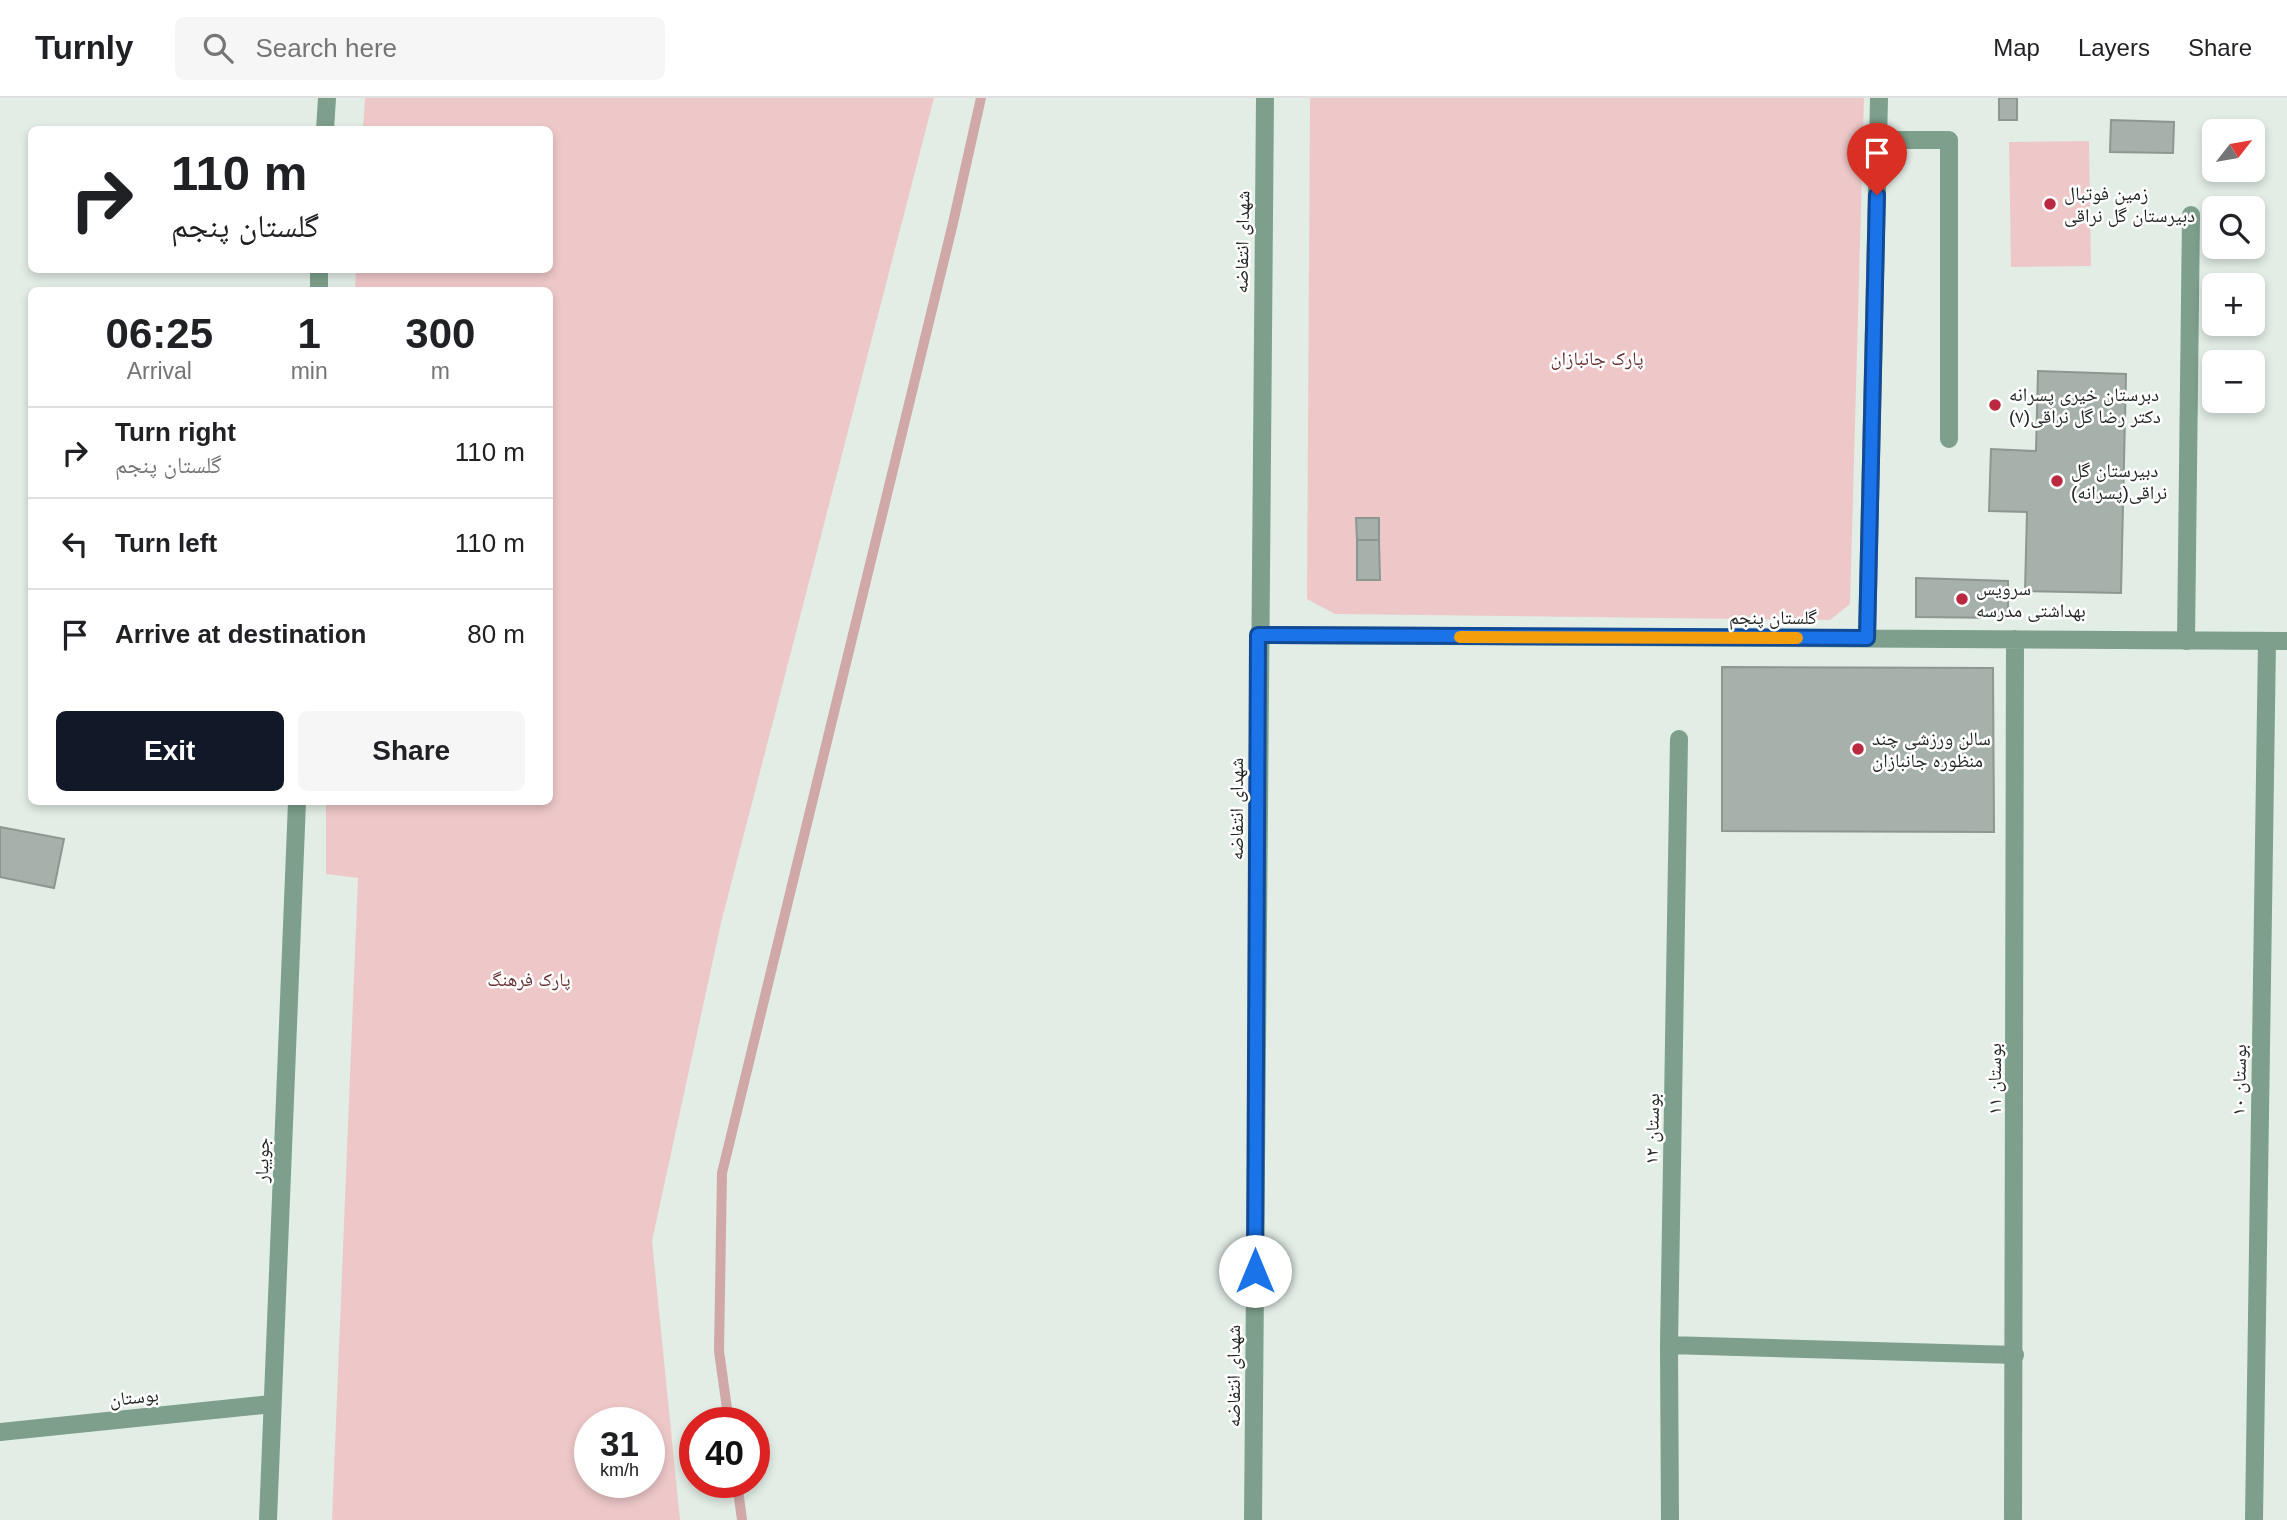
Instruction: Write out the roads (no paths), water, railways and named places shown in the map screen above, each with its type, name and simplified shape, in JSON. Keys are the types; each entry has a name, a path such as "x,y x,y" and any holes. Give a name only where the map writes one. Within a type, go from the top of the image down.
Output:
{"street":[{"path":"325,126 327,98"},
{"name":"شهدای انتفاضه","path":"1253,1520 1258,635 1265,98"},
{"path":"1867,638 1879,98"},
{"path":"1878,140 1949,140 1950,439"},
{"path":"2186,641 2190,215"},
{"name":"گلستان پنجم","path":"1258,635 2287,641"},
{"name":"بوستان ۱۱","path":"2013,1520 2015,639"},
{"name":"بوستان ۱۰","path":"2254,1520 2267,641"},
{"name":"بوستان ۱۲","path":"1670,1520 1669,1345 1679,738"},
{"name":"جویبار","path":"268,1520 297,805"},
{"path":"1669,1345 2015,1355"},
{"name":"بوستان","path":"0,1432 272,1404"}],"waterway":[{"path":"727,1407 719,1351 722,1173 981,98"},
{"path":"739,1498 742,1520"}],"place":[{"name":"زمین فوتبال دبیرستان گل نراقی","path":"2050,204"},
{"name":"دبرستان خیری پسرانه دکتر رضا گل نراقی(۷)","path":"1995,405"},
{"name":"دبیرستان گل نراقی(پسرانه)","path":"2057,481"},
{"name":"سرویس بهداشتی مدرسه","path":"1962,599"},
{"name":"سالن ورزشی چند منظوره جانبازان","path":"1858,749"}],"park label":[{"name":"پارک جانبازان","path":"1597,358"},
{"name":"پارک فرهنگ","path":"529,979"}]}
